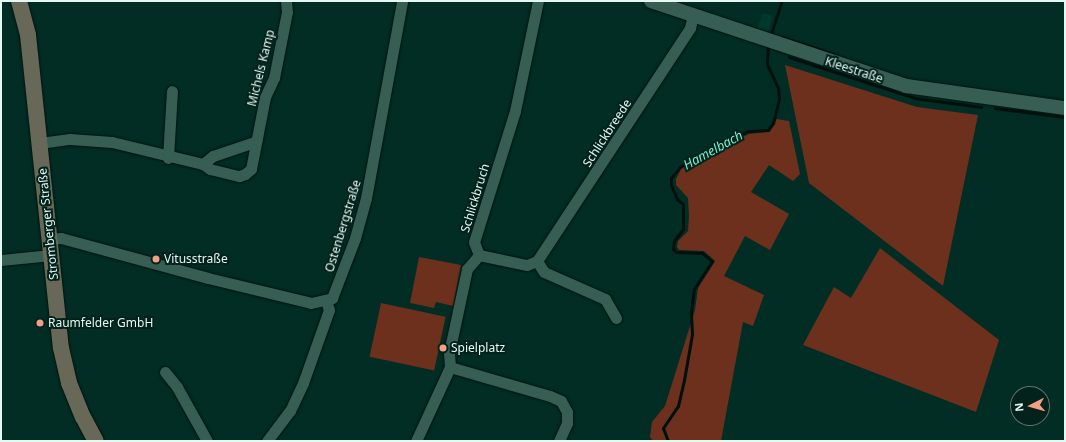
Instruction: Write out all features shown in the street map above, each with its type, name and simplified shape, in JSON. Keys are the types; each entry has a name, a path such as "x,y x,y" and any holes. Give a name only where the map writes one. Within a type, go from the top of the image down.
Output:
{"main road":[{"name":"Stromberger Straße","path":"19,1 28,35 49,239 64,362 80,411 96,441"}],"street":[{"name":"Michels Kamp","path":"40,143 70,139 112,142 168,158 203,164 210,169 239,176 245,174 251,169 265,97 274,78 287,12 286,1"},
{"name":"Ostenbergstraße","path":"326,300 332,298 336,290 366,198 402,1"},
{"name":"Schlickbruch","path":"479,255 474,242 515,111 538,1"},
{"name":"Kleestraße","path":"651,1 848,68 926,90 1065,108"},
{"name":"Schlickbreede","path":"537,261 690,28 693,15"},
{"path":"168,158 172,91"},
{"path":"203,164 213,156 257,141"},
{"path":"49,239 61,238 272,295 311,303 326,300 329,310 306,376 290,411 266,441"},
{"path":"1,260 51,255"},
{"path":"416,441 450,367 449,353 467,269 479,255 526,266 537,261 544,272 605,299 616,318"},
{"path":"450,367 550,396 561,401 567,412 566,423 559,441"},
{"path":"165,372 177,387 207,441"}],"shaded area":[{"path":"763,13 773,16 768,32 757,28"},
{"path":"785,65 917,107 978,115 943,286 809,183"},
{"path":"777,119 789,121 800,174 793,181 769,165 751,192 789,214 770,250 745,236 724,276 764,295 753,326 743,322 721,441 653,441 650,437 652,422 665,406 695,310 698,288 715,261 704,251 679,250 677,247 678,241 688,231 689,216 688,198 676,185 676,179 681,169 694,160 749,134 767,132"},
{"path":"880,248 999,340 976,412 803,345 834,287 851,298"},
{"path":"419,257 461,265 453,306 436,302 434,308 410,303"},
{"path":"381,303 446,317 434,371 370,357"}],"waterway":[{"name":"Hamelbach","path":"770,37 782,1"},
{"path":"782,37 833,54"},
{"name":"Hamelbach","path":"668,441 663,428 678,406 684,380 692,334 691,312 694,289 712,261 702,253 676,252 673,249 674,241 683,229 683,204 677,199 671,185 671,178 680,167 709,149 748,131 768,130 773,123 779,99 778,88 767,64 768,45"},
{"path":"789,57 915,98 981,107"},
{"path":"1057,100 1065,101"},
{"path":"995,108 1065,117"}],"place":[{"name":"Vitusstraße","path":"156,259"},
{"name":"Raumfelder GmbH","path":"40,323"},
{"name":"Spielplatz","path":"443,348"}]}
